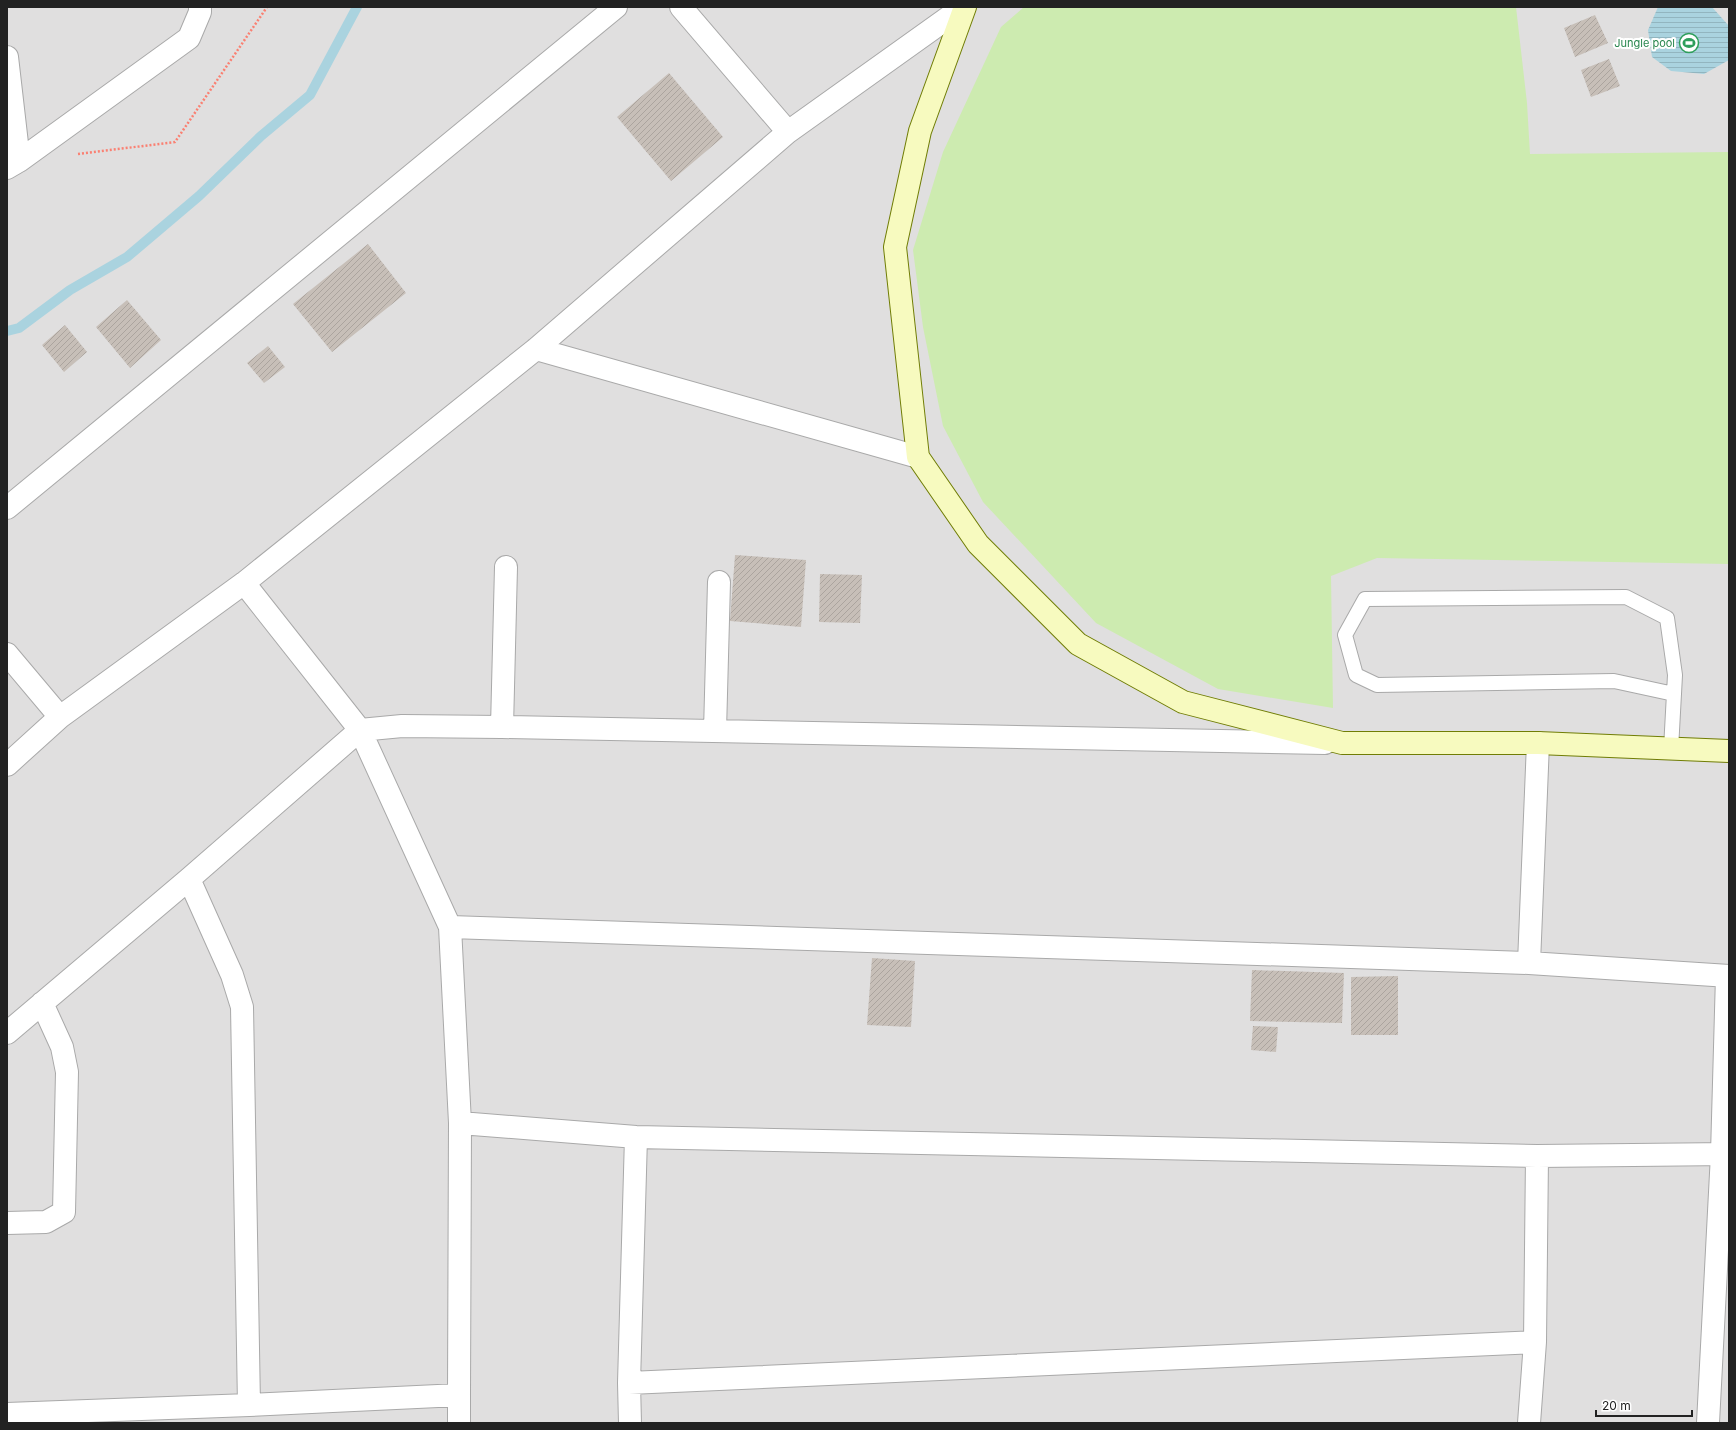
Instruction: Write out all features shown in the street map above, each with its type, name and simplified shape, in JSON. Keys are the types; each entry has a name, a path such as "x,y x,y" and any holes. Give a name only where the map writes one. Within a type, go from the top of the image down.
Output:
{"street":[{"path":"13,164 189,38 200,12 200,7"},
{"path":"7,508 616,7"},
{"path":"681,7 788,132"},
{"path":"7,764 60,717 244,583 536,349 788,132 964,7"},
{"path":"964,7 920,131 895,247 918,457 978,544 1078,644 1184,702 1342,743"},
{"path":"7,57 13,164"},
{"path":"536,349 918,457"},
{"path":"502,727 506,567"},
{"path":"715,731 719,582"},
{"path":"244,583 360,730 450,927 460,1123 459,1423"},
{"path":"7,654 60,717"},
{"path":"7,1033 189,879 360,730 402,726 502,727 1342,743 1538,743 1729,751"},
{"path":"1530,963 1538,743"},
{"path":"189,879 232,974 242,1007 249,1405"},
{"path":"450,927 1530,963 1728,976 1726,1154 1708,1423"},
{"path":"7,1223 46,1222 64,1212 67,1072 62,1047 42,1003"},
{"path":"460,1123 636,1137 1537,1156 1726,1154"},
{"path":"630,1423 629,1383 636,1137"},
{"path":"1529,1423 1535,1342 1537,1156"},
{"path":"629,1383 1535,1342"},
{"path":"7,1414 459,1395"}],"lane":[{"path":"1671,749 1674,694 1675,675 1667,618 1626,597 1365,599 1345,635 1356,675 1377,685 1614,681 1674,694"}],"path":[{"path":"74,154 175,142 267,7"}],"shaded area":[{"path":"7,7 1729,7 1729,1423 7,1423"}],"green space":[{"path":"1024,7 1516,7 1527,103 1530,154 1729,152 1729,564 1377,558 1331,576 1333,708 1218,689 1096,623 983,502 943,426 923,327 913,250 943,152 1001,27"}],"water":[{"name":"Jungle pool","path":"1658,7 1712,7 1729,26 1729,60 1704,74 1671,71 1652,57 1648,30"}],"building":[{"path":"1595,15 1608,43 1575,57 1564,28"},
{"path":"1609,59 1620,86 1591,97 1581,70"},
{"path":"669,73 723,137 671,181 617,117"},
{"path":"368,244 406,293 332,352 293,304"},
{"path":"127,300 161,340 130,368 96,327"},
{"path":"65,325 87,352 64,372 42,345"},
{"path":"268,346 285,367 264,383 247,363"},
{"path":"735,555 806,560 801,627 730,621"},
{"path":"820,574 862,575 860,623 819,622"},
{"path":"872,958 915,961 911,1027 867,1025"},
{"path":"1252,970 1344,973 1342,1023 1250,1021"},
{"path":"1398,976 1398,1035 1351,1035 1351,977"},
{"path":"1253,1026 1278,1027 1276,1052 1251,1050"}],"waterway":[{"path":"7,331 19,328 70,290 127,257 199,196 261,136 310,95 357,7"}],"place":[{"name":"Jungle pool","path":"1689,43"}]}
